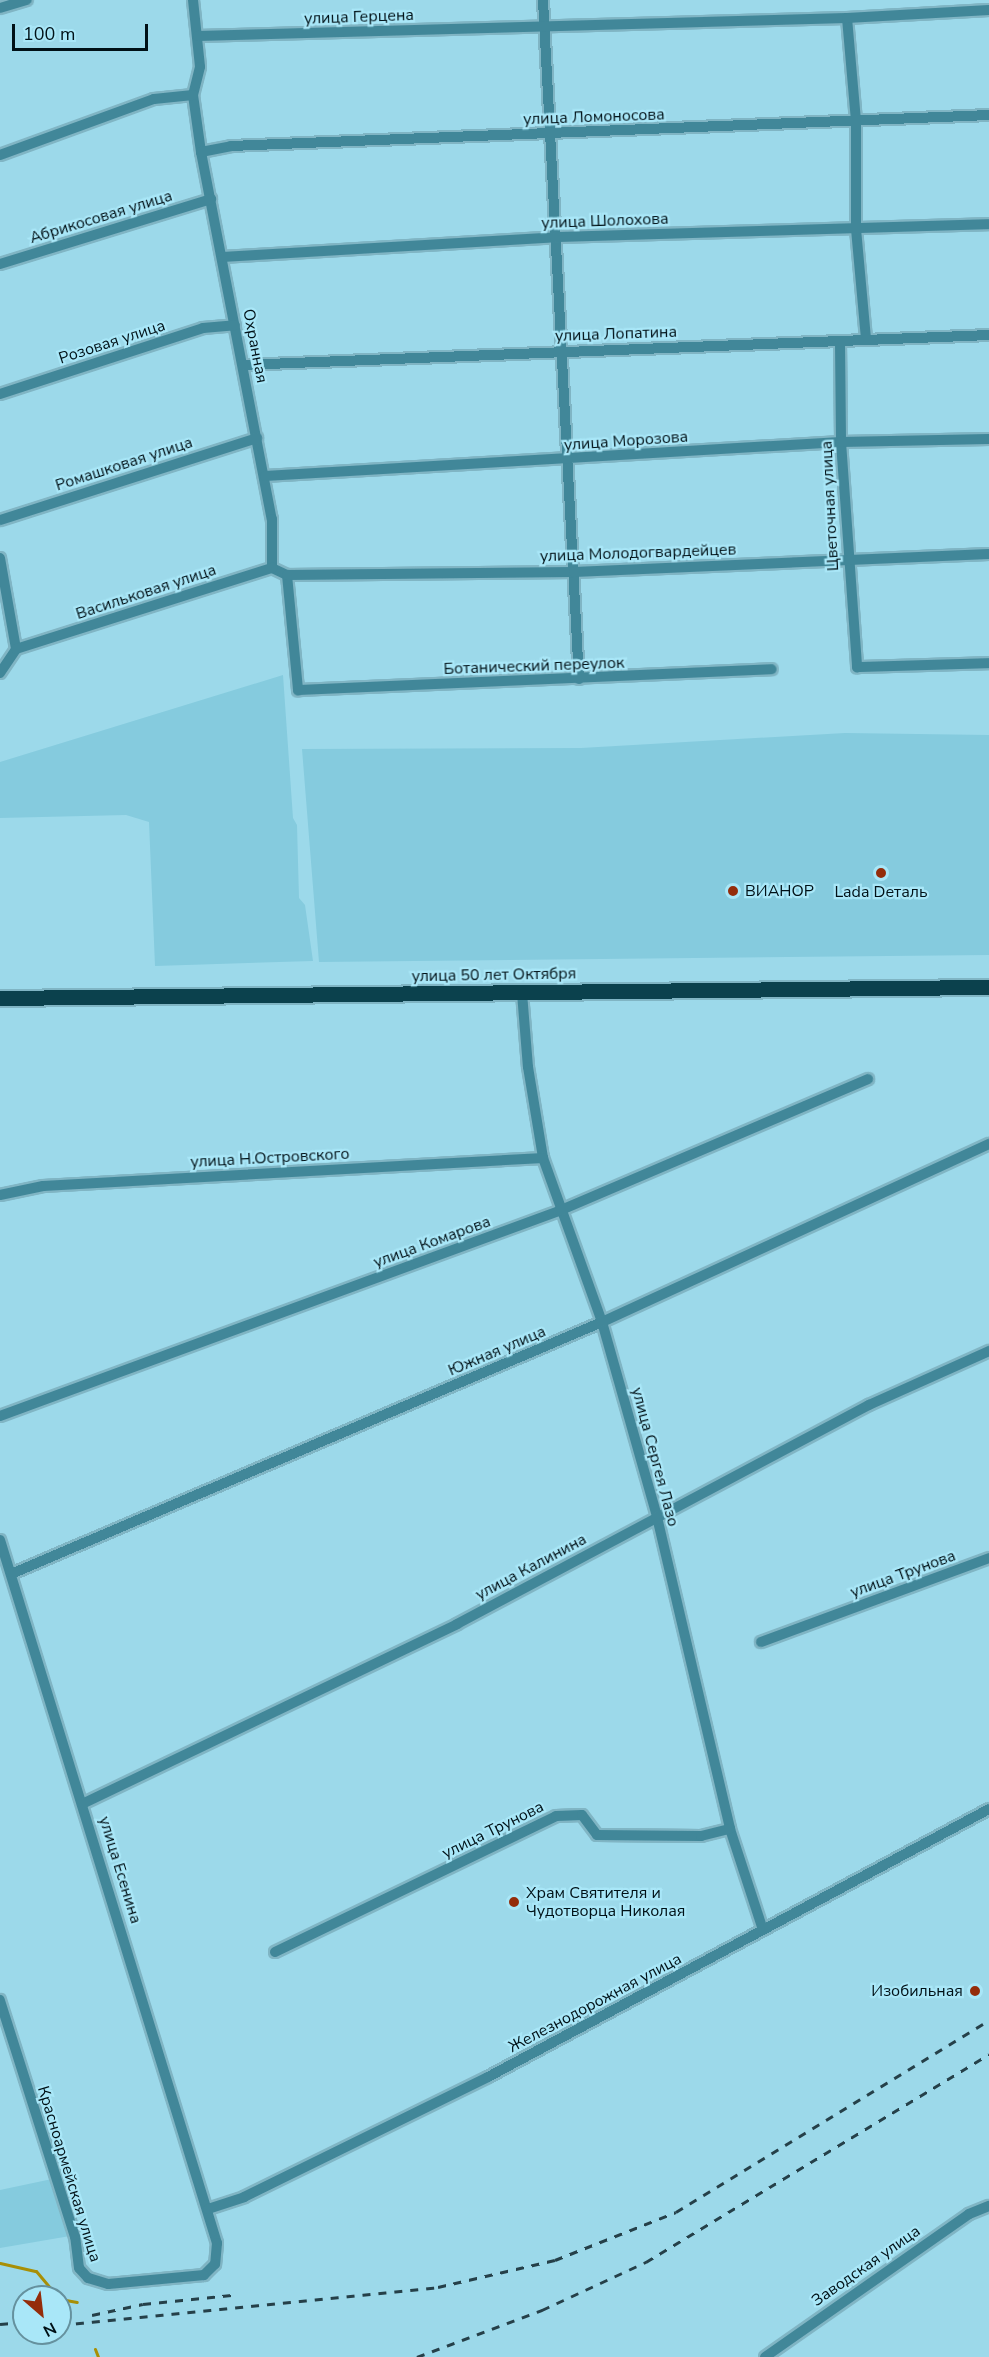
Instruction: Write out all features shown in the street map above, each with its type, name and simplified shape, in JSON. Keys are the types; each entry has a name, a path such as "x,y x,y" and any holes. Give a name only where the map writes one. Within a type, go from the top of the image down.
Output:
{"main road":[{"name":"улица 50 лет Октября","path":"0,998 989,987"}],"street":[{"path":"0,8 27,0"},
{"name":"Охранная","path":"193,0 200,67 193,95 201,152 265,476 272,519 272,568"},
{"path":"543,0 551,134 559,350 579,679"},
{"name":"улица Герцена","path":"198,36 847,18 989,10"},
{"path":"847,18 856,121 856,229 866,339"},
{"path":"0,155 154,99 193,95"},
{"name":"улица Ломоносова","path":"201,152 231,146 989,115"},
{"name":"Абрикосовая улица","path":"0,264 210,199"},
{"name":"улица Шолохова","path":"223,257 555,237 989,224"},
{"name":"Розовая улица","path":"0,394 203,328 235,325"},
{"name":"улица Лопатина","path":"243,365 559,350 840,343 866,339 989,335"},
{"name":"Цветочная улица","path":"840,343 841,442 857,667 989,663"},
{"name":"Ромашковая улица","path":"0,520 257,438"},
{"name":"улица Морозова","path":"265,476 841,442 989,439"},
{"name":"улица Молодогвардейцев","path":"287,575 574,572 989,554"},
{"path":"0,558 16,649 0,673"},
{"path":"272,568 287,575"},
{"name":"Васильковая улица","path":"16,649 272,568"},
{"name":"Ботанический переулок","path":"287,575 298,690 772,669"},
{"path":"0,619 11,615"},
{"name":"улица Сергея Лазо","path":"522,993 528,1067 543,1158 560,1211 602,1322 657,1517 730,1829 763,1930"},
{"name":"улица Комарова","path":"0,1416 560,1211 868,1079"},
{"name":"Южная улица","path":"11,1574 602,1322 989,1144"},
{"name":"улица Н.Островского","path":"0,1195 43,1186 543,1158"},
{"name":"улица Калинина","path":"84,1803 457,1624 869,1404 989,1350"},
{"name":"улица Есенина","path":"0,1540 84,1803 208,2210"},
{"name":"улица Трунова","path":"761,1642 989,1558"},
{"name":"Железнодорожная улица","path":"208,2210 244,2197 488,2077 989,1809"},
{"name":"улица Трунова","path":"276,1952 556,1816 582,1815 597,1835 701,1836 730,1829"},
{"name":"Красноармейская улица","path":"0,2000 75,2237 79,2268 88,2278 108,2284 204,2275 215,2264 217,2243 208,2210"},
{"name":"Заводская улица","path":"765,2357 969,2214 989,2206"}],"shaded area":[{"path":"283,675 293,818 297,825 299,898 305,905 313,961 155,966 149,822 126,815 0,818 0,762"},
{"path":"845,733 989,735 989,955 319,962 302,749 581,748"},
{"path":"52,2179 70,2236 0,2248 0,2190"}],"waterway":[{"path":"0,2263 36,2271 48,2285"},
{"path":"72,2301 77,2302"},
{"path":"95,2349 98,2357"}],"railway":[{"path":"72,2324 438,2287 555,2260 676,2212 989,2020"},
{"path":"417,2357 542,2310 646,2262 989,2054"},
{"path":"92,2315 143,2304 232,2295"},
{"path":"0,2324 12,2323"}],"place":[{"name":"Lada Dеталь","path":"881,873"},
{"name":"ВИАНОР","path":"733,891"},
{"name":"Храм Святителя и Чудотворца Николая","path":"514,1902"},
{"name":"Изобильная","path":"975,1991"}]}
